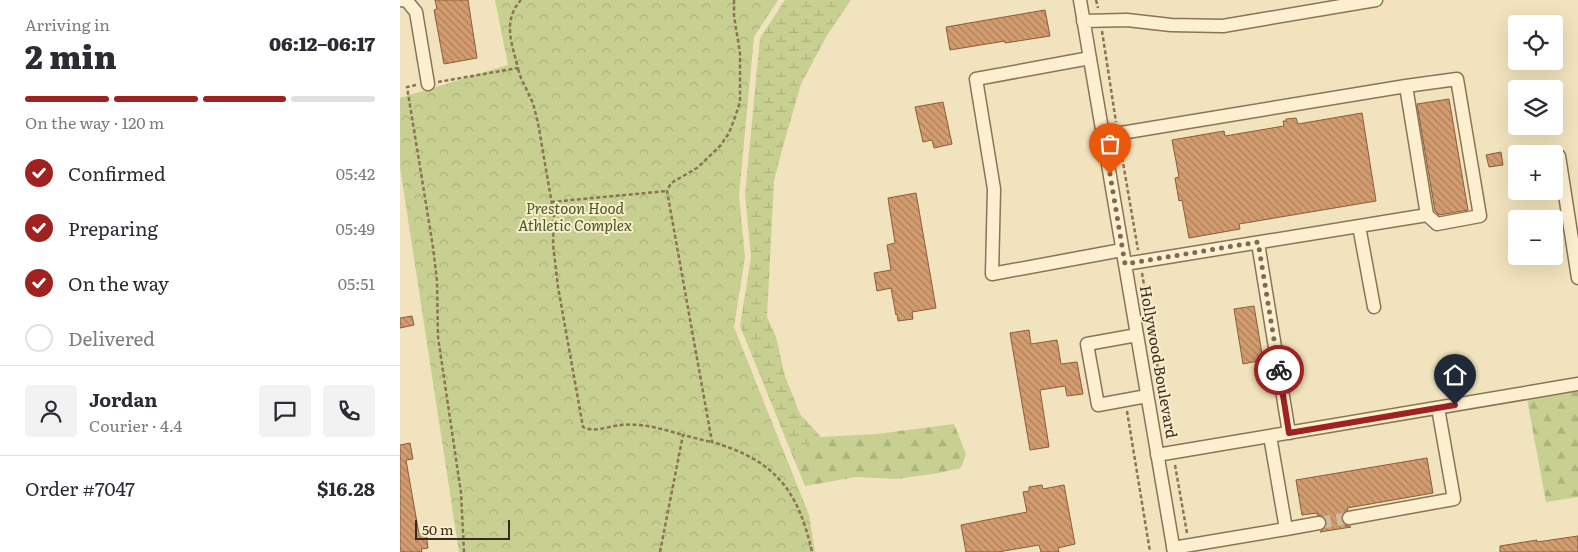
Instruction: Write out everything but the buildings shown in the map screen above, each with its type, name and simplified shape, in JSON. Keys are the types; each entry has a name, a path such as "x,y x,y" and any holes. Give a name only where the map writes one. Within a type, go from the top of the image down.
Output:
{"street":[{"path":"400,0 407,1 416,12 428,84"},
{"name":"Hollywood Boulevard","path":"1080,0 1174,550"},
{"path":"1083,20 1126,20 1171,25 1222,26 1376,0"},
{"path":"1090,58 976,79 994,189 992,274 1122,250"},
{"path":"1103,136 1406,86 1457,79 1480,216 1437,224 1427,215 1406,86"},
{"path":"1563,172 1573,212 1578,278"},
{"path":"1125,264 1427,215"},
{"path":"1359,226 1374,307"},
{"path":"1258,242 1289,433"},
{"path":"1137,335 1087,344 1098,405 1147,396"},
{"path":"1157,455 1578,384"},
{"path":"1349,518 1454,499 1438,408"},
{"path":"1270,436 1286,529"},
{"path":"1174,550 1318,523"}],"path":[{"path":"521,0 514,7 511,14 509,32 521,78 533,103 536,116 554,216 553,244 558,287 583,427 592,430 632,424 651,426 736,449 754,458 769,469 793,496 812,552"},
{"path":"712,442 667,191 671,183 697,168 720,146 729,133 735,117 740,102 740,53 734,16 734,0"},
{"path":"1096,0 1189,546"},
{"path":"464,552 461,493 438,337 437,281 433,246 407,87 518,68"},
{"path":"551,202 667,191"},
{"path":"1125,400 1150,552"},
{"path":"660,552 683,435"}],"green space":[{"name":"Prestoon Hood Athletic Complex","path":"495,0 778,0 754,37 739,195 745,257 734,327 809,515 815,552 459,552 400,167 400,98 508,65"},
{"path":"785,0 851,0 826,37 801,84 774,181 767,317 776,337 785,376 800,414 821,437 791,452 740,326 751,257 745,194 760,38"},
{"path":"1578,391 1578,497 1546,502 1527,399"},
{"path":"954,424 966,454 961,468 939,473 897,479 856,477 805,486 791,452 821,437 877,434"}],"tunnel":[{"path":"1319,523 1349,518"}],"way so far":[{"path":"1110,174 1125,264 1258,242 1279,370"}],"route":[{"path":"1279,370 1289,433 1455,405"}]}
